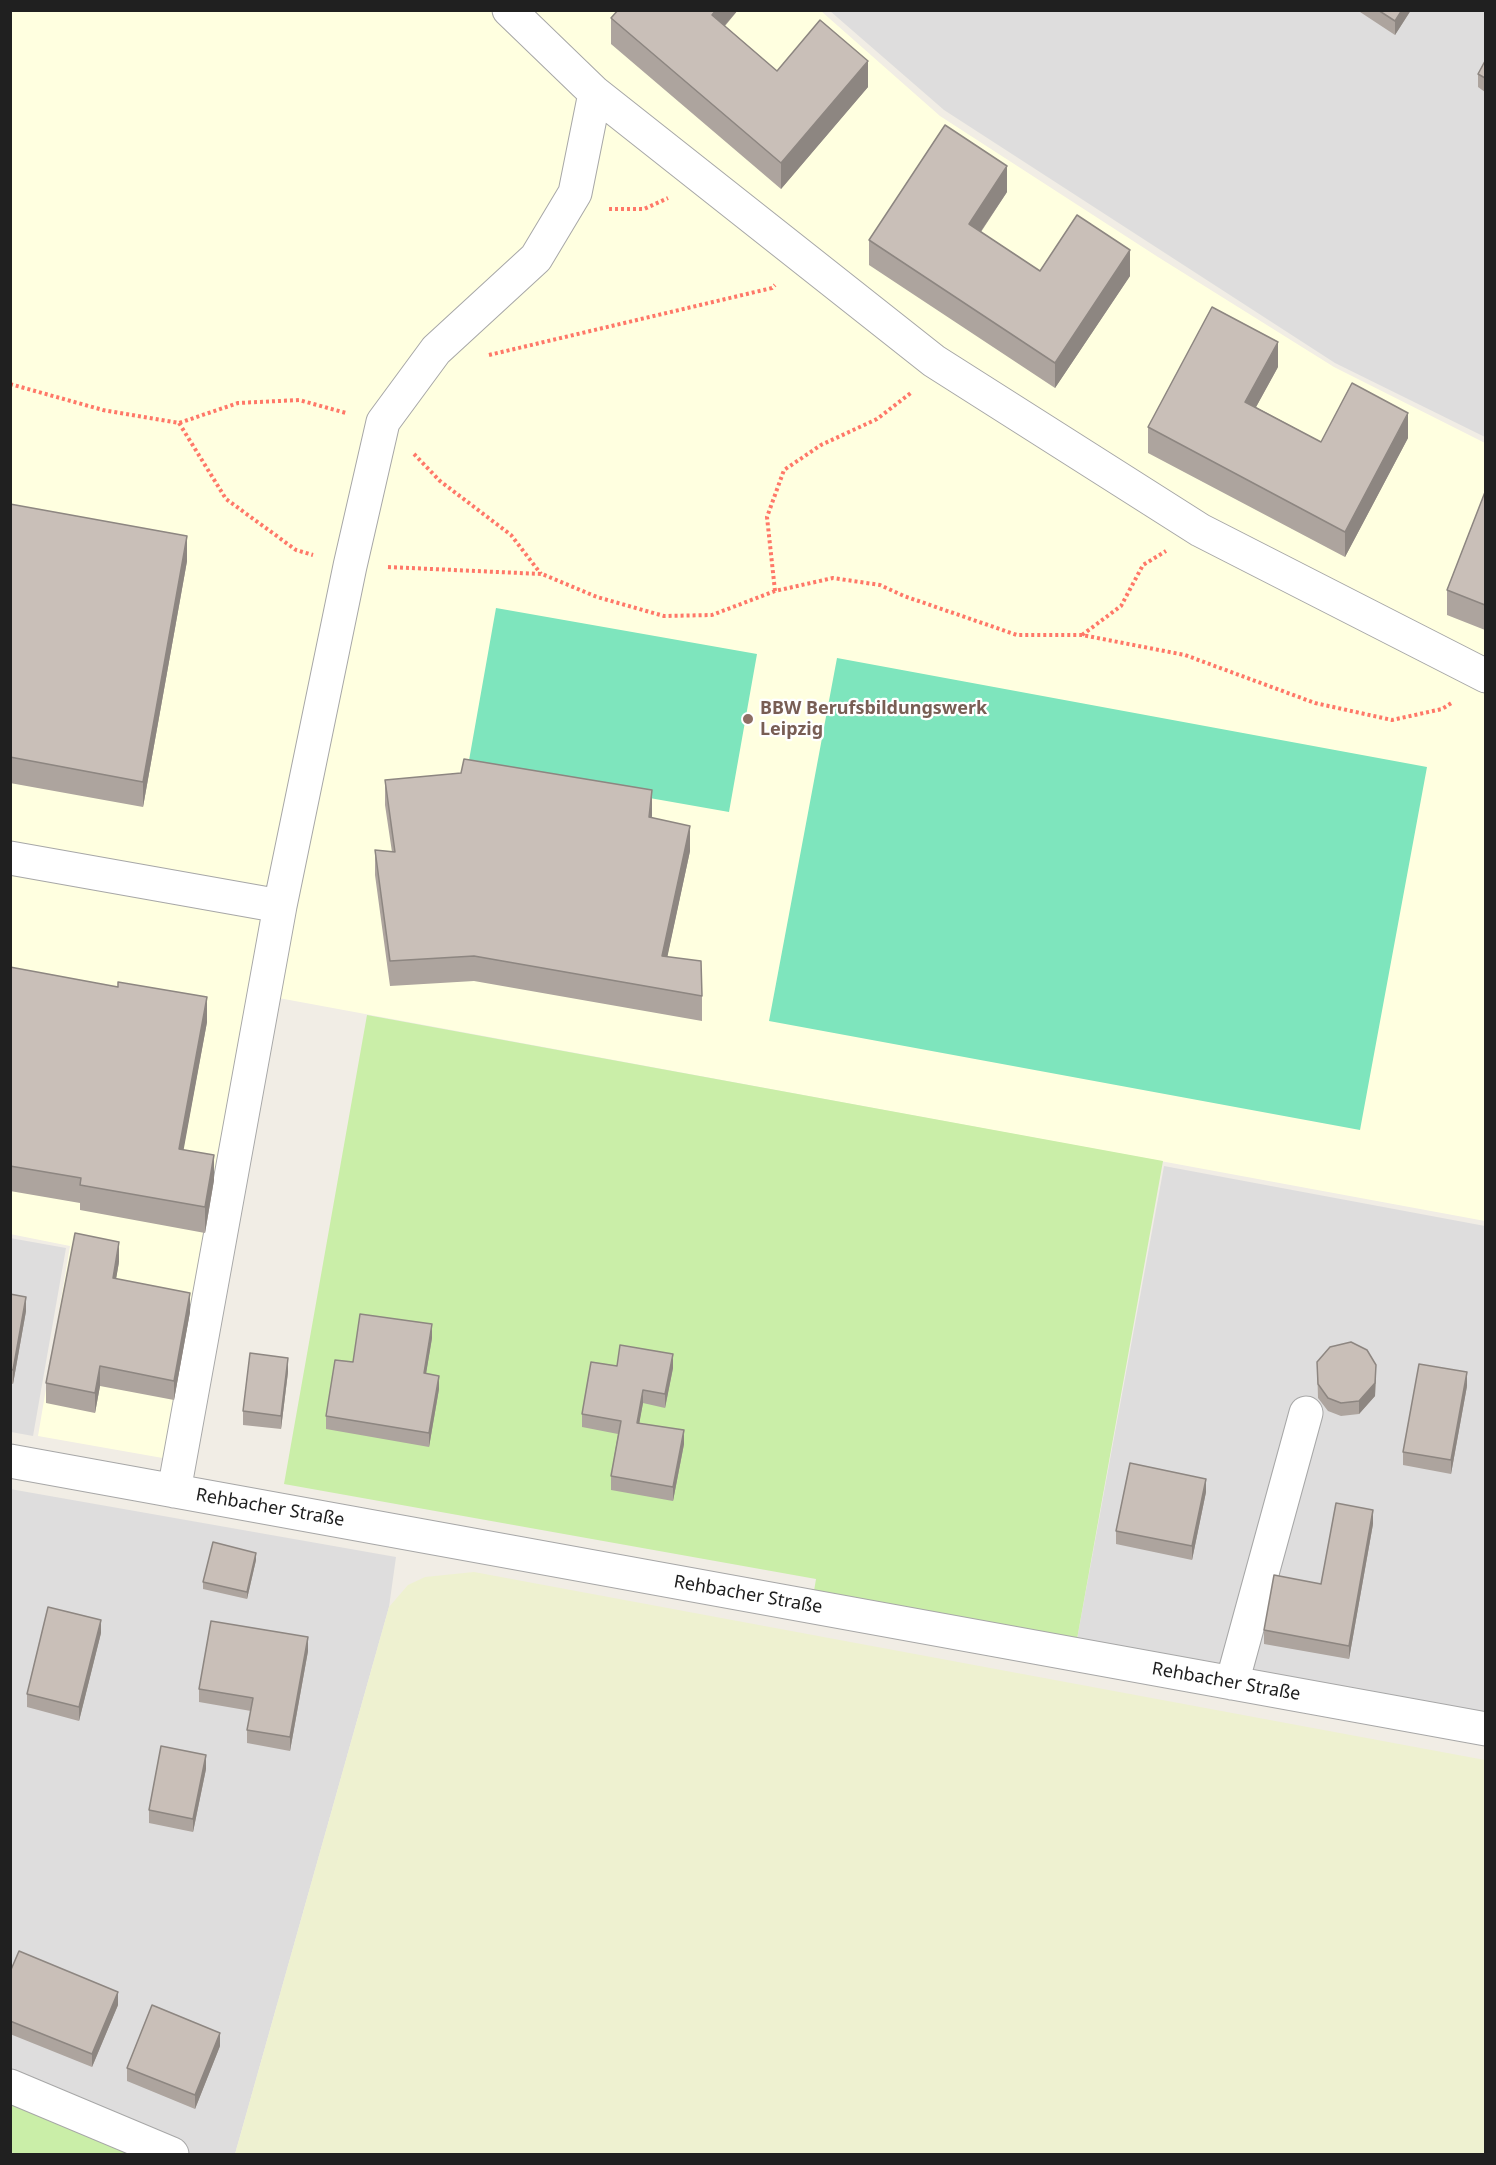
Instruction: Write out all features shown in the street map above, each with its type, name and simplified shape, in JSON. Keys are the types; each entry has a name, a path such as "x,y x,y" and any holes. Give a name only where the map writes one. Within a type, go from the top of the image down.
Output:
{"street":[{"path":"509,10 595,93 934,361 1200,530 1485,676"},
{"path":"174,1491 280,906 350,566 383,422 436,350 536,258 575,193 595,93"},
{"path":"10,858 280,906"},
{"path":"1232,1683 1306,1413"},
{"name":"Rehbacher Straße","path":"10,1461 1485,1729"},
{"path":"10,2086 172,2154"}],"path":[{"path":"570,200 613,210 644,209 672,196 700,176"},
{"path":"484,356 772,288 801,256"},
{"path":"775,591 767,517 784,470 821,445 878,419 913,391 934,361"},
{"path":"10,384 103,410 179,423 238,403 299,400 383,422 440,481 510,535 542,574"},
{"path":"179,423 226,499 296,550 350,566 542,574 597,597 664,616 712,615 775,591 833,578 880,585 904,596 1017,635 1082,635 1185,655 1315,703 1392,720 1442,709 1459,698"},
{"path":"1082,635 1121,606 1143,565 1200,530"}],"shaded area":[{"name":"BBW Berufsbildungswerk Leipzig","path":"10,11 821,11 940,116 1334,367 1485,443 1485,1221 257,994 174,1460 38,1436 70,1246 10,1234"},
{"path":"830,11 1485,11 1485,437 1335,363 944,110"},
{"path":"1164,1166 1485,1226 1485,1715 1077,1639"},
{"path":"10,1238 66,1248 33,1436 11,1432"},
{"path":"10,1489 396,1557 389,1607 235,2154 11,2154"},
{"path":"474,1572 1485,1760 1485,2154 235,2154 389,1607 408,1585 425,1577"}],"green space":[{"path":"496,608 757,654 729,812 468,766"},
{"path":"837,658 1427,767 1360,1130 769,1021"},
{"path":"367,1015 1163,1161 1077,1639 814,1591 816,1579 284,1484"},
{"path":"10,2099 138,2154 16,2154 11,2152"}],"building":[{"path":"618,10 716,10 712,15 777,71 820,20 868,61 781,163 611,18"},
{"path":"1378,10 1402,10 1395,21"},
{"path":"1485,61 1485,78 1478,74"},
{"path":"945,125 1007,166 969,224 1040,271 1077,215 1130,250 1055,363 869,240"},
{"path":"1212,307 1278,342 1245,402 1321,442 1352,383 1408,413 1345,532 1148,427"},
{"path":"1485,492 1485,605 1447,590"},
{"path":"10,504 187,536 143,782 10,757"},
{"path":"464,759 652,790 649,817 690,826 662,956 701,961 702,996 474,956 390,961 375,850 395,852 385,780 461,773"},
{"path":"10,967 118,987 118,982 207,997 179,1149 214,1155 205,1207 80,1185 81,1178 10,1166"},
{"path":"75,1233 119,1242 113,1278 190,1293 174,1381 100,1366 95,1393 46,1383"},
{"path":"10,1294 26,1297 13,1370 10,1369"},
{"path":"360,1314 432,1324 424,1373 439,1376 429,1433 326,1416 335,1360 353,1362"},
{"path":"1351,1342 1367,1350 1376,1365 1375,1383 1359,1401 1341,1403 1328,1398 1318,1384 1317,1362 1330,1347"},
{"path":"620,1345 673,1354 665,1394 643,1390 637,1423 684,1430 673,1487 611,1476 621,1421 582,1414 591,1362 617,1366"},
{"path":"250,1353 288,1358 281,1416 243,1411"},
{"path":"1419,1364 1467,1372 1451,1460 1403,1452"},
{"path":"1130,1463 1206,1479 1192,1546 1116,1531"},
{"path":"1336,1503 1373,1510 1349,1646 1264,1630 1274,1575 1321,1584"},
{"path":"213,1542 256,1553 247,1592 203,1582"},
{"path":"48,1607 101,1620 79,1707 27,1694"},
{"path":"211,1621 308,1637 290,1737 247,1730 253,1698 199,1689"},
{"path":"161,1746 206,1755 193,1819 149,1810"},
{"path":"19,1951 118,1992 92,2054 10,2021 10,1972"},
{"path":"152,2005 220,2033 195,2095 127,2068"}],"place":[{"name":"BBW Berufsbildungswerk Leipzig","path":"748,719"}]}
